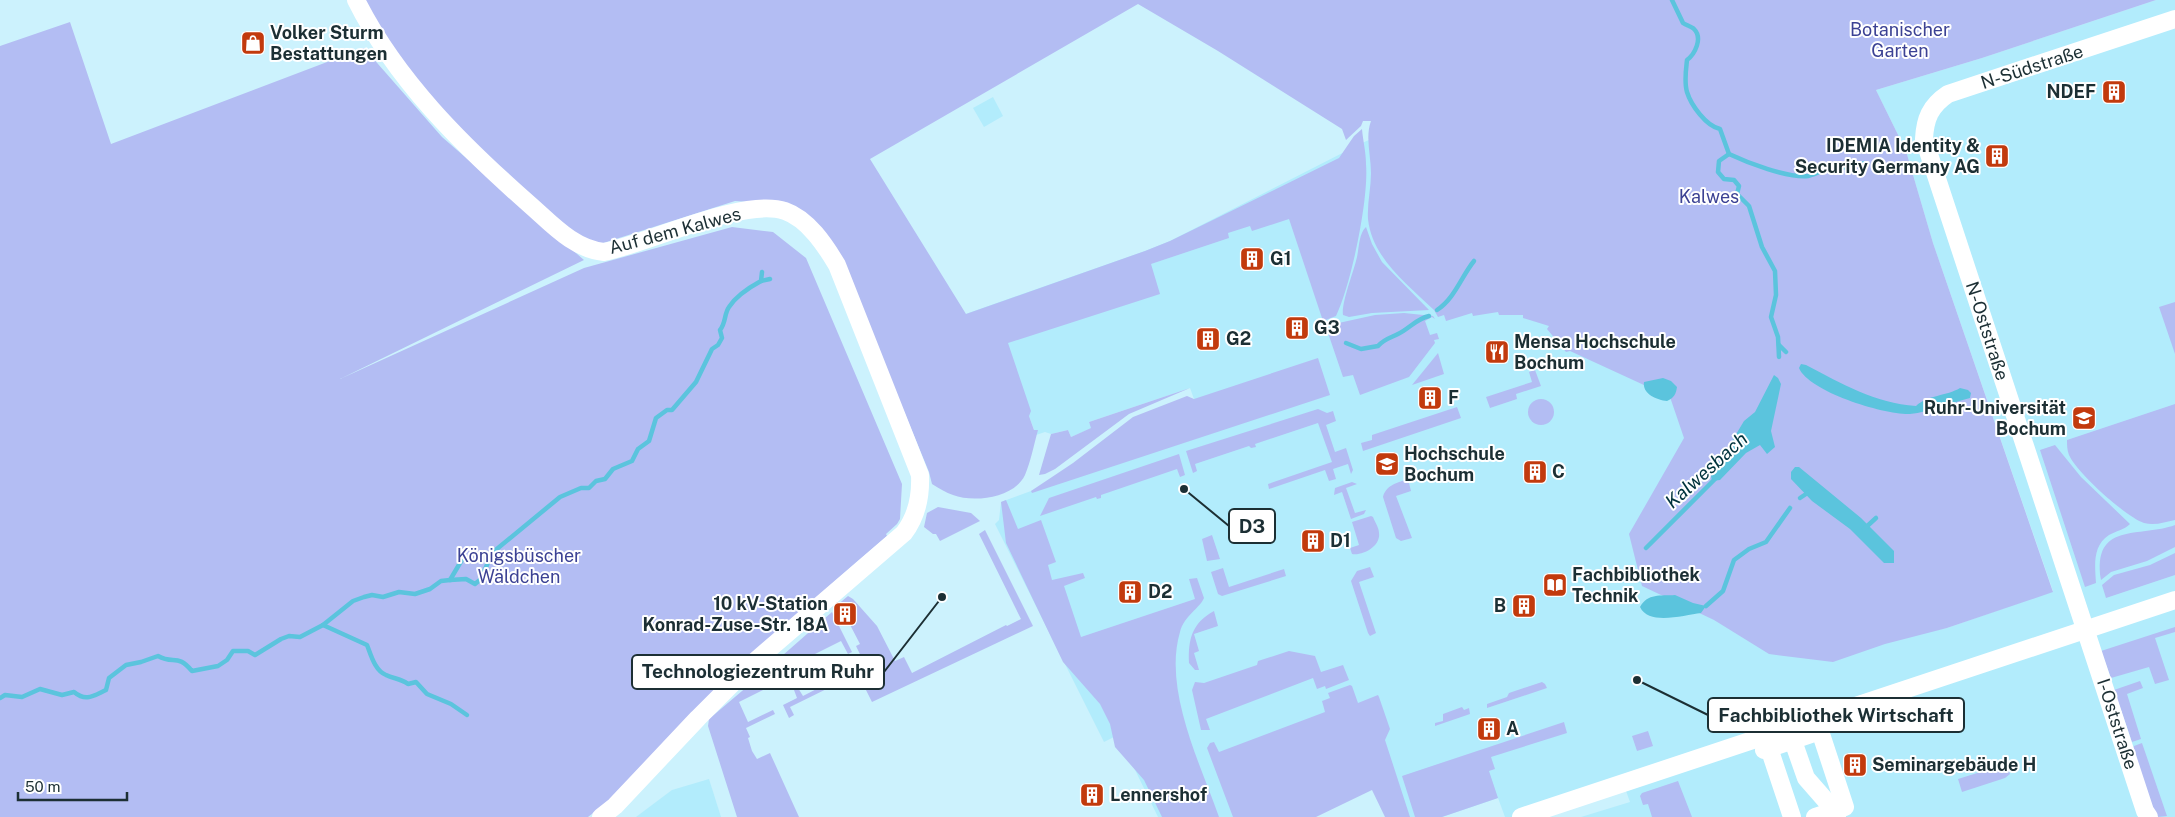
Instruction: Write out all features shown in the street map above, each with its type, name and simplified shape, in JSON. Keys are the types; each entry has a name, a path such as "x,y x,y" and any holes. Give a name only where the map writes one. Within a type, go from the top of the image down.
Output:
{"street":[{"name":"Auf dem Kalwes","path":"356,0 371,30 436,114 496,175 575,243 592,251 604,252 717,216 761,209 785,211 804,222 823,243 838,265 920,475 921,493 917,510 904,533 750,666 615,806 601,817"},
{"name":"N-Südstraße","path":"1925,147 1925,121 1937,101 1948,94 2175,19"},
{"name":"N-Oststraße","path":"1925,147 2086,630"},
{"path":"1521,817 2175,600"},
{"name":"I-Oststraße","path":"2086,630 2145,811 2149,817"},
{"path":"1792,817 1768,754 1820,731 1825,738 1846,807 1836,814 1815,817"},
{"path":"1794,743 1806,778 1836,814"}],"shaded area":[{"path":"2156,0 2175,0 2175,817 1581,817 1630,802 1626,791 1543,817 1505,817 1498,798 1442,817 1394,817 1373,701 1307,817 1158,817 1118,735 1104,742 995,524 999,520 1001,502 1031,491 1194,399 1190,388 1089,422 1092,428 1071,437 1068,430 1051,434 1045,432 1036,435 1029,416 960,316 1170,241 1360,144 1419,117 1617,280 1804,656 1947,628 2053,591 1933,243 1906,151 1876,90 1982,58"},
{"path":"993,97 1003,116 984,127 973,108"},
{"path":"1801,364 1859,392 1901,404 1916,406 1921,402 1960,388 1971,393 1970,398 1918,413 1884,411 1849,400 1817,385 1806,377 1799,368"},
{"path":"1774,375 1781,384 1771,431 1775,447 1767,454 1760,445 1746,453 1720,480 1712,481 1711,476 1744,421 1755,412"},
{"path":"1663,378 1671,381 1677,387 1674,396 1667,401 1651,396 1644,386 1644,382"},
{"path":"1795,467 1799,467 1861,518 1894,551 1894,563 1884,563 1850,529 1812,501 1791,479 1791,472"},
{"path":"1675,595 1693,603 1706,606 1701,613 1668,618 1651,616 1640,607 1651,597"},
{"path":"709,779 721,817 636,817 672,790"}],"green space":[{"path":"363,0 2156,0 1982,58 1876,90 1906,151 1933,243 2053,592 1947,628 1885,644 1833,662 1769,654 1714,620 1642,586 1629,534 1684,438 1670,397 1570,351 1566,352 1547,329 1549,326 1523,318 1523,315 1499,315 1498,312 1473,316 1472,313 1446,321 1444,315 1438,317 1434,310 1393,270 1376,246 1371,233 1368,219 1371,173 1368,133 1371,121 1363,121 1361,126 1346,140 1342,129 1218,51 1138,4 870,159 966,314 1170,241 1339,158 1354,136 1362,129 1366,160 1365,198 1358,242 1342,302 1336,316 1323,321 1289,219 1252,231 1250,226 1228,233 1229,238 1151,264 1160,294 1008,343 1031,411 1029,416 1034,430 1038,430 1027,470 1020,483 1003,494 993,497 972,498 950,494 932,484 929,472 837,249 784,204 735,201 594,246 572,238 438,108 374,21"},
{"name":"Königsbüscher Wäldchen","path":"70,22 111,144 364,48 442,137 584,260 340,379 584,268 732,227 773,232 806,258 902,484 900,519 897,524 886,534 887,536 740,667 704,702 624,787 588,817 0,817 0,46"},
{"path":"1366,227 1372,244 1382,262 1429,310 1372,313 1349,317 1343,315 1344,303 1361,237"},
{"path":"2175,302 2175,354 2159,307"},
{"path":"1404,313 1433,316 1435,319 1432,317 1425,321 1430,335 1437,333 1439,339 1434,340 1435,343 1409,377 1360,395 1353,375 1343,377 1327,330 1335,327 1334,324 1375,315"},
{"path":"1438,353 1444,374 1412,385"},
{"path":"1318,358 1330,395 1032,493 1031,491 1073,463 1133,417 1187,396 1194,399"},
{"path":"1535,370 1541,386 1516,394 1517,399 1490,408 1486,397 1532,382 1529,372"},
{"path":"1190,388 1129,414 1055,469 1039,475 1051,434 1068,430 1071,437 1091,428 1089,422"},
{"path":"1541,399 1550,403 1554,412 1550,421 1541,425 1532,421 1528,412 1532,403"},
{"path":"2175,404 2175,520 2148,524 2136,519 2114,504 2092,483 2069,455 2067,440"},
{"path":"1457,407 1461,418 1363,451 1361,443 1372,440 1372,435"},
{"path":"1318,409 1327,413 1333,411 1336,421 1326,425 1335,452 1346,448 1353,470 1351,474 1348,464 1333,469 1336,479 1329,481 1325,470 1269,489 1268,484 1332,462 1318,423 1255,444 1256,447 1251,448 1249,446 1195,464 1197,471 1193,473 1186,451"},
{"path":"2055,445 2081,477 2130,524 2109,535 2100,545 2096,557 2096,583 2085,587 2040,450"},
{"path":"1179,454 1185,475 1180,477 1177,469 1101,495 1101,498 1097,499 1096,497 1040,516 1049,498"},
{"path":"1408,479 1411,491 1396,496 1412,538 1401,541 1396,538 1383,497 1389,487"},
{"path":"1352,482 1357,484 1346,488 1355,513 1366,510 1364,514 1351,519 1342,492 1334,495 1335,488"},
{"path":"1006,500 1018,529 1041,520 1056,562 1048,565 1052,580 1083,573 1085,578 1064,586 1081,637 1195,599 1189,579 1197,578 1204,598 1182,626 1176,654 1176,677 1186,726 1219,817 1162,817 1144,780 1115,747 1110,724 1100,704 1063,662 1006,543 1001,502"},
{"path":"938,507 971,513 980,521 940,541 936,534 933,534 924,527 927,513"},
{"path":"1371,516 1379,531 1377,542 1366,552 1352,554 1350,548 1359,545 1352,522"},
{"path":"2175,525 2175,547 2147,561 2111,572 2101,580 2100,561 2104,548 2111,540 2122,535"},
{"path":"985,530 1033,626 872,702 865,688 874,683 856,646 860,644 847,619 851,616 847,610 840,613 836,606 848,596 853,599 877,626 895,661 904,657 912,673 1021,619 979,534"},
{"path":"1212,535 1220,559 1207,561 1202,539"},
{"path":"2175,553 2175,575 2106,598 2102,585 2114,575 2150,565"},
{"path":"1370,567 1374,577 1359,582 1376,633 1370,636 1351,581 1357,571"},
{"path":"1223,568 1229,587 1284,569 1286,576 1222,596 1218,594 1211,572"},
{"path":"1214,611 1218,626 1194,634 1199,651 1194,653 1199,670 1195,670 1189,663 1189,646 1193,632 1201,621"},
{"path":"832,612 852,652 848,654 841,641 775,674 779,682 773,685 766,670"},
{"path":"2175,627 2175,632 2155,638 2169,680 2155,684 2149,667 2111,678 2101,651"},
{"path":"1289,651 1315,656 1321,672 1343,665 1349,680 1326,689 1325,686 1317,689 1313,678 1206,719 1210,730 1201,730 1192,690 1195,682 1204,683 1257,665 1258,661"},
{"path":"854,657 867,682 863,684 857,674 790,707 794,715 789,718 783,705 797,698 794,690 798,688 803,696 855,669 850,659"},
{"path":"755,680 763,690 739,702 748,722 773,710 775,714 746,728 750,737 748,738 752,751 757,759 770,753 799,817 737,817 708,726 709,719"},
{"path":"2140,681 2143,688 2127,694 2141,739 2132,742 2114,690"},
{"path":"1542,682 1547,688 1487,708 1487,704 1507,697 1509,693"},
{"path":"1350,685 1358,703 1378,695 1379,697 1390,729 1385,740 1410,817 1385,817 1372,790 1316,817 1233,817 1207,748 1210,743 1214,742 1219,752 1325,712 1322,701 1330,698 1328,693"},
{"path":"1462,707 1464,710 1469,708 1470,714 1435,726 1435,723 1443,721 1443,714"},
{"path":"1564,722 1567,733 1491,757 1495,769 1489,771 1498,798 1442,817 1415,817 1402,776"},
{"path":"1648,731 1653,746 1637,751 1632,736"},
{"path":"2142,743 2167,816 2157,817 2154,811 2133,749 2134,746"},
{"path":"2006,764 2010,774 2005,778 1962,792 1958,779"},
{"path":"1678,781 1692,817 1652,817 1648,804 1643,805 1640,796 1642,793"}],"waterway":[{"name":"Kalwesbach","path":"1672,0 1683,23 1694,29 1698,37 1697,46 1687,60 1685,80 1687,92 1692,103 1704,119 1720,129 1729,154 1719,161 1718,172 1724,179 1734,180 1739,186 1737,194 1749,206 1762,247 1775,271 1776,295 1771,317 1778,337 1779,357"},
{"path":"1729,154 1768,169 1799,176 1808,176 1864,163"},
{"path":"1437,310 1449,300 1474,261"},
{"path":"0,698 5,695 22,697 40,689 62,695 74,692 82,697 90,697 106,690 109,678 126,665 158,656 168,660 183,662 192,671 218,666 227,660 233,651 248,651 255,655 281,639 289,636 300,637 323,625 353,601 364,597 372,595 383,597 399,592 415,594 430,589 441,581 466,579 475,584 481,579 492,553 560,497 581,488 589,488 596,481 605,479 613,469 632,461 638,449 649,441 656,418 667,410 672,410 696,382 712,349 718,345 722,338 720,330 729,307 739,296 761,281 762,272"},
{"path":"761,281 770,279"},
{"path":"1346,343 1361,349 1378,346 1420,319 1429,316"},
{"name":"Kalwesbach","path":"1779,345 1786,352"},
{"name":"Kalwesbach","path":"1646,548 1716,478"},
{"path":"1800,498 1809,492"},
{"path":"1706,606 1723,591 1734,560 1749,549 1766,542 1790,508"},
{"path":"1864,529 1876,518"},
{"path":"450,580 463,558 464,552"},
{"path":"323,625 367,645 374,662 382,673 408,684 416,682 427,694 451,704 467,715"}],"place":[{"name":"Volker Sturm Bestattungen","path":"253,43"},
{"name":"NDEF","path":"2114,92"},
{"name":"IDEMIA Identity & Security Germany AG","path":"1997,156"},
{"name":"G1","path":"1252,259"},
{"name":"G3","path":"1297,328"},
{"name":"G2","path":"1208,339"},
{"name":"Mensa Hochschule Bochum","path":"1497,352"},
{"name":"F","path":"1430,398"},
{"name":"Ruhr-Universität Bochum","path":"2084,418"},
{"name":"Hochschule Bochum","path":"1387,464"},
{"name":"C","path":"1535,472"},
{"name":"D3","path":"1184,489"},
{"name":"D1","path":"1313,541"},
{"name":"Fachbibliothek Technik","path":"1555,585"},
{"name":"D2","path":"1130,592"},
{"name":"Technologiezentrum Ruhr","path":"942,597"},
{"name":"B","path":"1524,606"},
{"name":"10 kV-Station Konrad-Zuse-Str. 18A","path":"845,614"},
{"name":"Fachbibliothek Wirtschaft","path":"1637,680"},
{"name":"A","path":"1489,729"},
{"name":"Seminargebäude H","path":"1855,765"},
{"name":"Lennershof","path":"1092,795"}],"park label":[{"name":"Botanischer Garten","path":"1900,40"},
{"name":"Kalwes","path":"1709,197"}]}
